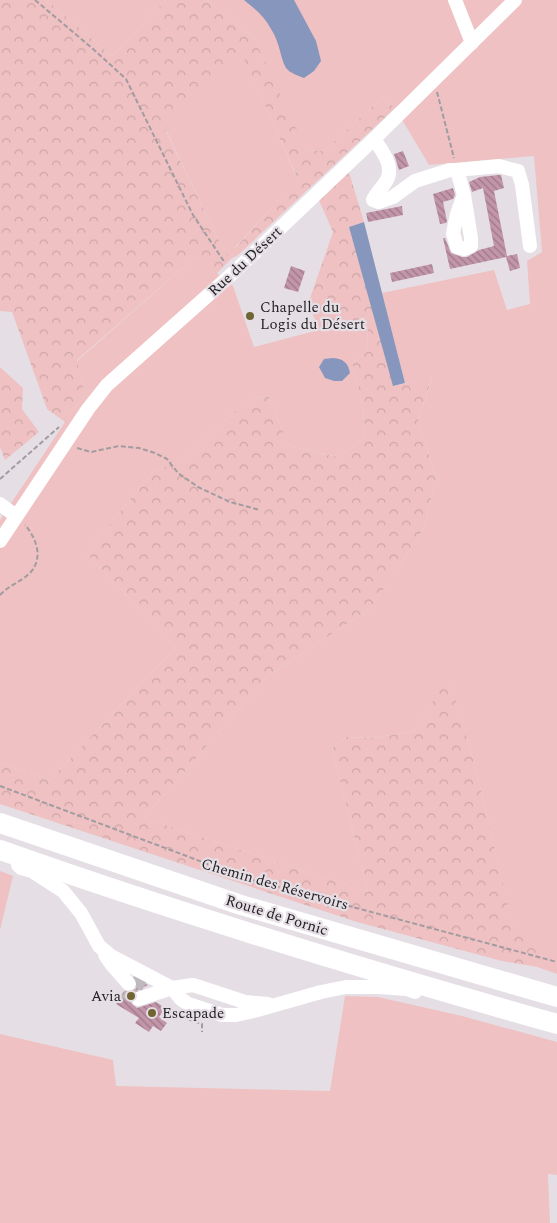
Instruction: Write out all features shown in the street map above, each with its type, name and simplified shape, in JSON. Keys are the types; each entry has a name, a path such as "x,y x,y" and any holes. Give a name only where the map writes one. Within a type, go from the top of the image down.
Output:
{"highway":[{"name":"Route de Pornic","path":"0,823 241,905 557,997"},
{"name":"Route de Pornic","path":"3,851 245,933 557,1024"}],"street":[{"path":"455,0 472,43"},
{"name":"Rue du Désert","path":"0,541 98,395 107,385 233,273 516,0"},
{"path":"374,138 385,155 390,172 386,182 372,200 379,202 393,196 415,181 450,170 500,166 518,171 522,185 530,246"},
{"path":"457,170 464,195"},
{"path":"0,504 16,516"},
{"path":"3,851 21,868 32,871 63,891 81,912 99,946 112,965 129,984"},
{"path":"99,946 111,956 172,988 188,1004 222,1015 236,1015 346,987 407,989 470,1008 492,1005"},
{"path":"143,992 193,985 244,1002 276,1005"}],"path":[{"path":"35,0 92,48 126,80 193,215 216,252 233,273"},
{"path":"433,80 457,170"},
{"path":"0,479 58,427"},
{"path":"67,441 80,450 90,452 119,446 140,448 155,453 167,459 178,473 198,487 230,502 260,510"},
{"path":"0,595 29,573 36,562 38,551 36,542 31,533 16,516"},
{"name":"Chemin des Réservoirs","path":"0,786 245,878 557,962"}],"green space":[{"path":"0,0 47,0 112,56 166,0 206,0 254,38 306,150 324,151 382,98 395,108 238,255 235,248 298,179 241,52 165,129 218,239 231,259 216,274 196,256 77,360 85,395 65,422 47,409 12,312 0,311"},
{"path":"47,0 166,0 112,56"},
{"path":"206,0 557,0 557,974 537,967 545,947 513,929 476,769 449,677 414,731 374,738 346,737 332,748 368,892 144,818 268,676 371,608 424,528 436,478 418,421 432,378 405,383 382,293 494,270 507,310 530,304 527,261 542,252 534,156 429,165 395,108 382,98 324,151 305,150 254,38"},
{"path":"241,51 298,180 235,247 238,255 231,259 218,239 165,128"},
{"path":"349,172 364,222 349,227 394,386 432,377 418,421 436,478 424,528 371,608 268,676 144,818 368,892 332,748 346,737 374,738 414,731 449,676 476,769 513,928 546,947 537,967 502,961 357,922 0,804 0,763 50,780 176,647 86,553 153,472 185,459 245,402 268,395 289,446 338,457 366,437 361,397 352,363 367,352 368,317 320,330 308,304 333,232 318,198"},
{"path":"196,256 233,286 254,347 368,317 367,352 352,363 361,397 366,437 338,457 289,446 268,395 245,402 185,459 153,472 86,553 176,647 50,780 0,763 0,520 85,395 77,361"},
{"path":"0,367 23,388 22,409 39,432 5,460 0,447"},
{"path":"0,871 13,876 0,930"},
{"path":"345,996 378,997 462,1016 557,1042 557,1175 548,1174 550,1223 0,1223 0,1034 113,1060 116,1086 330,1091"}],"water":[{"path":"244,0 294,0 316,41 321,61 314,71 304,78 287,69 269,25"},
{"path":"364,222 405,383 393,386 349,227"},
{"path":"333,358 345,362 348,367 350,373 342,381 325,378 319,367 324,359"}],"building":[{"path":"403,151 409,166 399,170 394,154"},
{"path":"501,175 504,188 494,191 507,256 517,254 520,268 510,271 506,257 450,269 443,238 445,238 451,253 462,257 467,257 479,250 494,246 483,188 472,192 469,182 480,177"},
{"path":"453,188 455,195 453,199 443,202 447,221 440,224 433,194"},
{"path":"402,206 403,215 368,222 366,213"},
{"path":"432,264 434,273 392,282 390,273"},
{"path":"291,266 305,271 298,292 284,288"},
{"path":"136,979 148,985 132,993 129,998 130,1002 137,1008 156,1002 165,1008 159,1017 167,1023 161,1031 153,1026 149,1032 135,1023 139,1018 116,1004 124,991 130,993 135,990 137,986"}],"tunnel":[{"path":"133,978 147,986"},
{"path":"125,991 138,999"}],"place":[{"name":"Chapelle du Logis du Désert","path":"250,316"},
{"name":"Avia","path":"131,996"},
{"name":"Escapade","path":"152,1013"}]}
